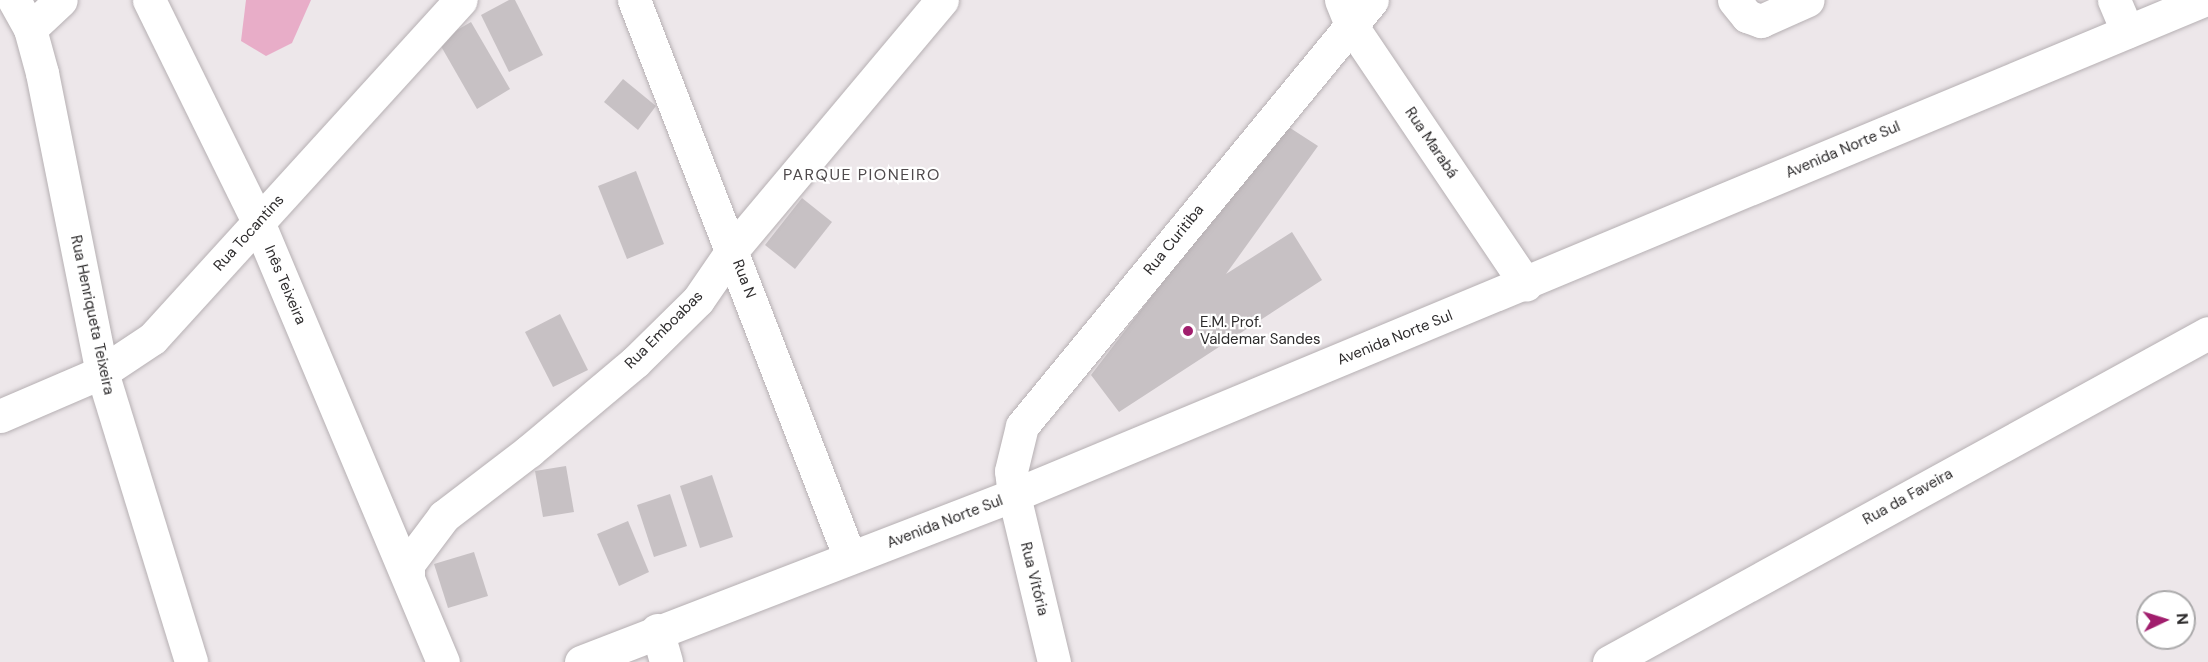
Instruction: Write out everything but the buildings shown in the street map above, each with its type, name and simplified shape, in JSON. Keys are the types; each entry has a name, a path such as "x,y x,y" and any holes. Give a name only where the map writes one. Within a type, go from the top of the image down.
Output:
{"street":[{"name":"Rua Henriqueta Teixeira","path":"14,0 30,28 102,372 191,662"},
{"path":"30,28 61,0"},
{"name":"Inês Teixeira","path":"149,0 258,222 443,662"},
{"name":"Rua Tocantins","path":"0,416 102,372 153,338 462,0"},
{"name":"Rua N","path":"634,0 733,249 850,558"},
{"name":"Rua Emboabas","path":"408,575 408,564 444,516 529,451 635,362 698,300 733,249 942,0"},
{"name":"Rua Curitiba","path":"1014,495 1011,471 1015,443 1022,426 1346,12 1372,0"},
{"path":"1734,0 1747,16 1761,21 1808,0"},
{"path":"2114,0 2127,31"},
{"name":"Avenida Norte Sul","path":"581,662 657,630 1014,495 1526,284 2204,0"},
{"name":"Rua Marabá","path":"1346,12 1526,284"},
{"name":"Rua da Faveira","path":"1609,662 2208,333"},
{"name":"Rua Vitória","path":"1014,495 1054,662"},
{"path":"657,630 666,662"}],"shaded area":[{"path":"246,0 311,0 292,43 266,56 241,41"}],"place":[{"name":"E.M. Prof. Valdemar Sandes","path":"1188,331"}],"district":[{"name":"PARQUE PIONEIRO","path":"862,175"}]}
